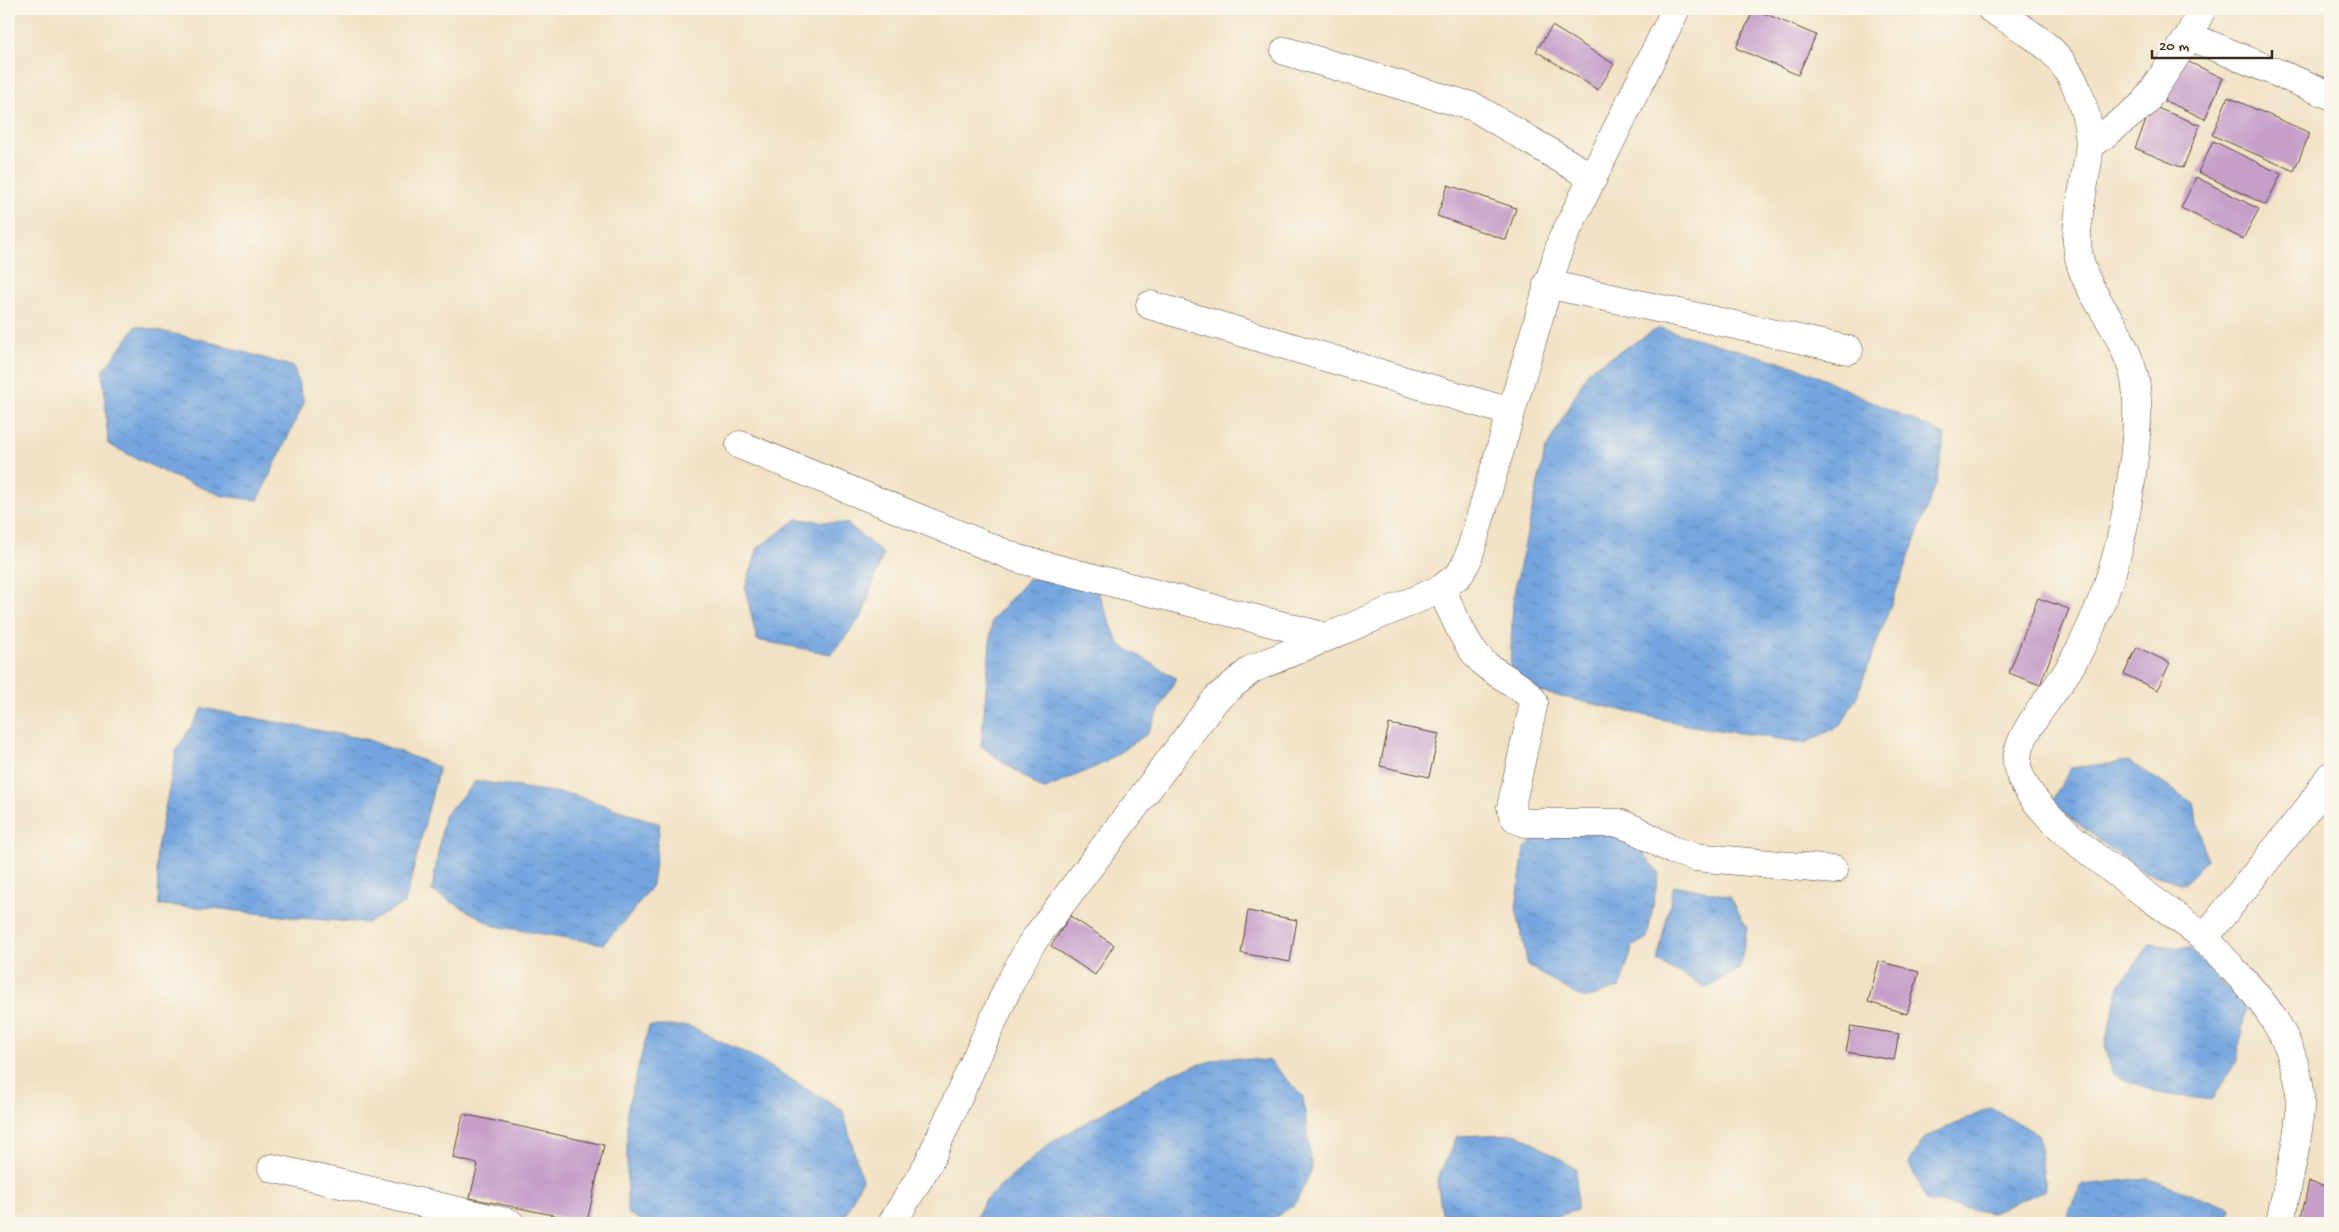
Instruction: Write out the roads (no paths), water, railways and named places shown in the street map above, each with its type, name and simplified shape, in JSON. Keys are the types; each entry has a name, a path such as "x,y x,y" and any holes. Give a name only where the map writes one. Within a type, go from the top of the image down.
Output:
{"street":[{"path":"892,1223 928,1164 1010,983 1031,944 1216,699 1252,669 1442,588 1460,574 1468,558 1547,284 1561,242 1676,9"},
{"path":"1991,9 2048,45 2063,61 2077,85 2086,116 2090,146 2077,240 2080,266 2117,334 2134,377 2138,406 2128,506 2118,550 2091,625 2070,666 2022,739 2017,754 2017,767 2026,790 2048,815 2080,844 2204,938 2253,990 2275,1018 2292,1056 2299,1083 2301,1108 2280,1223"},
{"path":"2090,146 2144,104 2189,36 2202,9"},
{"path":"2189,36 2330,95"},
{"path":"1286,51 1474,107 1593,178"},
{"path":"1547,284 1849,350"},
{"path":"1150,305 1510,412"},
{"path":"740,446 1019,560 1327,637"},
{"path":"1442,588 1465,638 1484,664 1528,694 1534,702 1511,807 1512,814 1517,820 1526,823 1619,823 1672,850 1694,857 1834,870"},
{"path":"2204,938 2310,806 2330,776"},
{"path":"272,1168 452,1217 510,1223"}],"water":[{"path":"136,326 203,340 294,367 304,403 258,500 223,496 172,476 108,444 103,371"},
{"path":"1659,328 1796,366 1945,435 1937,481 1857,696 1841,725 1805,743 1692,726 1527,689 1510,671 1513,598 1545,451 1589,370"},
{"path":"797,519 848,524 883,554 862,616 831,654 757,640 745,588 758,548"},
{"path":"1092,578 1119,644 1176,678 1147,734 1104,763 1043,790 981,746 992,620 1028,579"},
{"path":"203,708 369,740 439,767 405,903 367,923 299,918 212,908 159,905 156,853 177,749"},
{"path":"2129,761 2193,803 2207,860 2184,884 2139,870 2051,803 2071,768"},
{"path":"476,781 574,795 660,824 652,885 629,916 603,944 495,926 432,891 444,816"},
{"path":"1553,823 1621,826 1659,873 1647,938 1633,946 1620,987 1584,999 1528,966 1516,908 1524,849"},
{"path":"1674,885 1730,896 1747,928 1740,968 1707,988 1657,961"},
{"path":"2150,944 2190,949 2246,1006 2237,1060 2211,1100 2156,1093 2113,1075 2105,1044 2119,986"},
{"path":"649,1026 689,1026 758,1059 843,1111 862,1180 841,1223 647,1223 627,1213 627,1111"},
{"path":"1225,1057 1270,1061 1303,1097 1312,1169 1295,1204 1267,1223 974,1223 984,1201 1049,1144 1171,1073"},
{"path":"1991,1108 2039,1135 2045,1190 1991,1213 1926,1200 1909,1163 1925,1137"},
{"path":"1518,1134 1576,1169 1577,1210 1536,1223 1479,1223 1442,1214 1437,1180 1457,1136"},
{"path":"2147,1178 2230,1208 2228,1223 2064,1223 2081,1185"}]}
